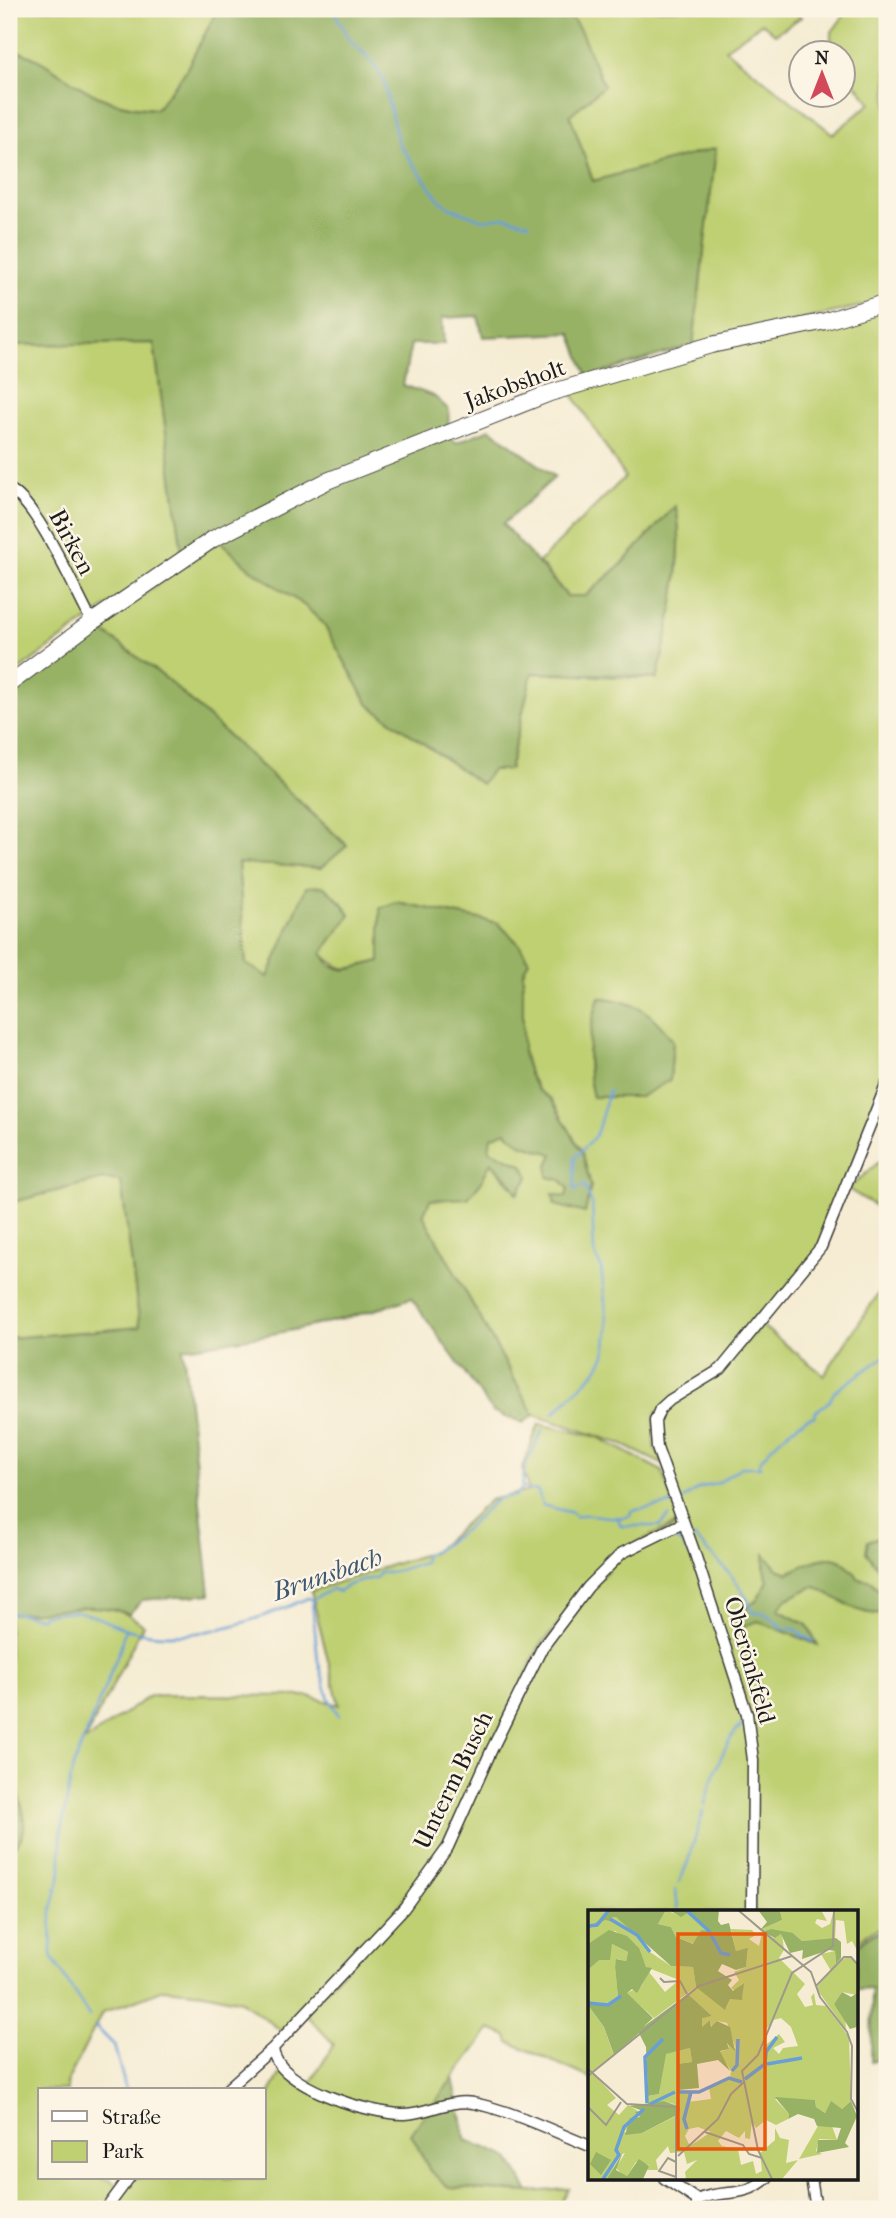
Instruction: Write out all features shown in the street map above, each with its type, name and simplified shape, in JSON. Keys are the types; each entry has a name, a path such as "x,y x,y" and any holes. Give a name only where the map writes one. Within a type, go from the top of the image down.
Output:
{"main road":[{"name":"Jakobsholt","path":"9,684 92,622 233,528 327,481 526,402 711,345 826,321 887,302"}],"street":[{"name":"Birken","path":"9,489 20,496 33,512 92,622"},
{"name":"Oberönkfeld","path":"752,1910 751,1736 739,1683 657,1448 655,1428 660,1409 721,1369 821,1247 887,1083"},
{"name":"Unterm Busch","path":"228,2088 273,2048 404,1908 448,1847 542,1648 588,1587 622,1553 683,1523"},
{"path":"273,2048 273,2056 282,2071 309,2086 361,2107 409,2114 453,2103 475,2104 588,2145"},
{"path":"106,2209 128,2180"},
{"path":"667,2180 688,2193 697,2205 713,2194 745,2192 763,2180"},
{"path":"811,2180 816,2209"}],"green space":[{"path":"9,9 218,9 185,72 156,109 126,106 104,99 44,63 9,49"},
{"path":"218,9 566,9 581,32 604,86 570,115 593,181 716,148 693,345 588,377 571,333 483,337 478,316 442,318 444,344 411,344 403,385 434,396 449,410 448,429 455,443 490,429 555,477 503,524 567,596 585,596 621,565 675,506 678,523 675,592 657,679 623,675 532,673 509,770 492,770 481,784 369,705 323,623 305,606 249,568 220,541 182,552 154,343 9,345 9,49 33,57 104,99 126,106 156,109 185,72"},
{"path":"566,9 793,9 801,17 775,34 762,23 725,49 788,99 788,108 800,108 833,134 871,103 858,87 858,38 831,38 831,33 849,9 887,10 887,300 693,345 716,149 593,181 570,115 581,32"},
{"path":"887,302 887,1083 821,1247 721,1369 682,1393 722,1371 761,1325 824,1375 887,1281 887,1534 868,1541 866,1552 887,1579 887,1602 870,1580 859,1580 843,1562 827,1558 788,1573 777,1569 765,1555 764,1566 768,1581 757,1600 733,1619 738,1627 758,1621 817,1644 807,1625 778,1610 784,1600 814,1586 859,1610 877,1614 887,1612 887,1925 868,1933 858,1941 858,1910 754,1910 753,1736 741,1683 658,1447 656,1420 660,1410 655,1415 654,1447 664,1465 619,1443 534,1415 423,1215 430,1200 468,1197 481,1182 490,1162 518,1193 528,1177 523,1165 489,1150 490,1137 506,1131 521,1144 553,1154 548,1165 548,1177 561,1180 568,1188 566,1198 553,1194 555,1205 585,1212 591,1186 582,1152 551,1099 538,1090 529,1074 523,1052 523,972 528,961 519,944 498,923 397,902 380,908 380,961 342,968 321,953 350,915 343,904 323,887 307,887 268,978 246,964 238,863 321,868 347,845 168,680 97,627 220,541 249,568 305,606 323,623 369,705 481,784 492,770 509,770 532,673 657,679 671,617 678,568 678,524 675,507 621,565 585,596 567,596 539,562 625,477 571,392 581,384 711,345 826,321","holes":["599,997 633,1005 657,1021 673,1041 670,1080 640,1097 593,1097 588,1059"]},
{"path":"154,343 182,552 9,677 9,345"},
{"path":"97,627 168,680 347,846 321,868 238,863 246,964 268,977 306,887 323,886 343,904 350,915 322,953 331,966 346,970 380,961 380,908 397,902 498,923 519,944 529,961 523,972 523,1052 529,1074 538,1090 551,1099 582,1152 591,1186 585,1213 555,1205 553,1194 566,1197 568,1188 561,1180 548,1177 548,1165 553,1154 521,1144 506,1131 491,1137 489,1150 523,1165 529,1177 517,1194 511,1182 491,1162 481,1182 468,1198 430,1200 423,1215 534,1415 523,1423 493,1412 411,1298 326,1323 183,1348 210,1594 142,1600 129,1614 114,1609 85,1607 9,1614 9,1338 140,1327 121,1181 103,1179 9,1203 9,690"},
{"path":"599,997 642,1009 665,1030 673,1041 670,1080 640,1097 593,1097 589,1047"},
{"path":"887,1155 887,1213 848,1189"},
{"path":"103,1179 121,1180 140,1328 9,1338 9,1203"},
{"path":"539,1424 598,1437 662,1471 680,1522 621,1550 539,1647 446,1845 401,1908 283,2032 241,2001 204,1993 164,1989 102,2013 66,2084 67,2088 38,2088 38,2180 111,2180 120,2187 103,2209 9,2209 9,1854 25,1819 9,1773 9,1614 95,1606 127,1614 143,1625 84,1742 151,1695 309,1696 339,1705 311,1591 435,1551 490,1500 529,1491 522,1468"},
{"path":"683,1523 751,1736 751,1910 588,1910 588,2077 509,2042 507,2036 490,2029 411,2134 450,2188 529,2192 569,2189 560,2206 568,2209 106,2209 128,2180 266,2180 266,2099 282,2071 309,2086 334,2044 304,2013 360,1953 448,1847 542,1648 622,1553"},
{"path":"887,1534 887,1579 866,1552 868,1541"},
{"path":"765,1554 777,1569 788,1573 827,1558 843,1562 859,1579 870,1580 884,1596 887,1612 877,1614 859,1610 814,1586 785,1600 778,1610 807,1625 818,1645 758,1621 738,1628 733,1619 757,1600 768,1581 764,1566"},
{"path":"9,1773 21,1803 24,1825 18,1843 9,1849"},
{"path":"887,1929 887,2058 871,2062 872,1989 858,1990 858,1946 868,1936"},
{"path":"453,2078 466,2140 508,2157 529,2192 450,2188 430,2171 411,2134"}],"waterway":[{"path":"333,9 349,40 369,58 383,78 398,143 437,197 447,206 483,220 505,217 529,223"},
{"path":"553,1414 596,1371 605,1355 608,1328 601,1268 594,1252 592,1203 584,1185 575,1190 574,1159 596,1135 609,1091"},
{"path":"682,1500 699,1488 718,1483 741,1467 760,1467 759,1462 784,1436 800,1423 815,1416 816,1411 830,1401 834,1392 887,1355"},
{"path":"522,1488 525,1466 543,1430"},
{"name":"Brunsbach","path":"9,1612 42,1618 42,1615 66,1612 86,1613 124,1628 151,1634 198,1633 267,1615 308,1598 312,1600 332,1589 339,1592 348,1585 377,1577 380,1573 424,1563 424,1554 432,1553 467,1528 498,1498 516,1496 522,1488 538,1491 542,1505 573,1513 576,1517 586,1515 616,1518 630,1516 631,1511 672,1504"},
{"path":"618,1519 621,1526 660,1526 669,1516"},
{"path":"694,1537 736,1582 753,1613 765,1613 784,1629 795,1629 802,1636 814,1641"},
{"path":"671,1538 682,1543 690,1556"},
{"path":"312,1602 318,1661 329,1699 339,1716"},
{"path":"89,2016 51,1956 52,1909 61,1871 61,1832 73,1767 120,1649 125,1628"},
{"path":"705,1805 725,1749 743,1725 740,1708"},
{"path":"679,1882 688,1862 703,1811"},
{"path":"676,1890 678,1910"},
{"path":"95,2026 114,2045 125,2088"}]}
